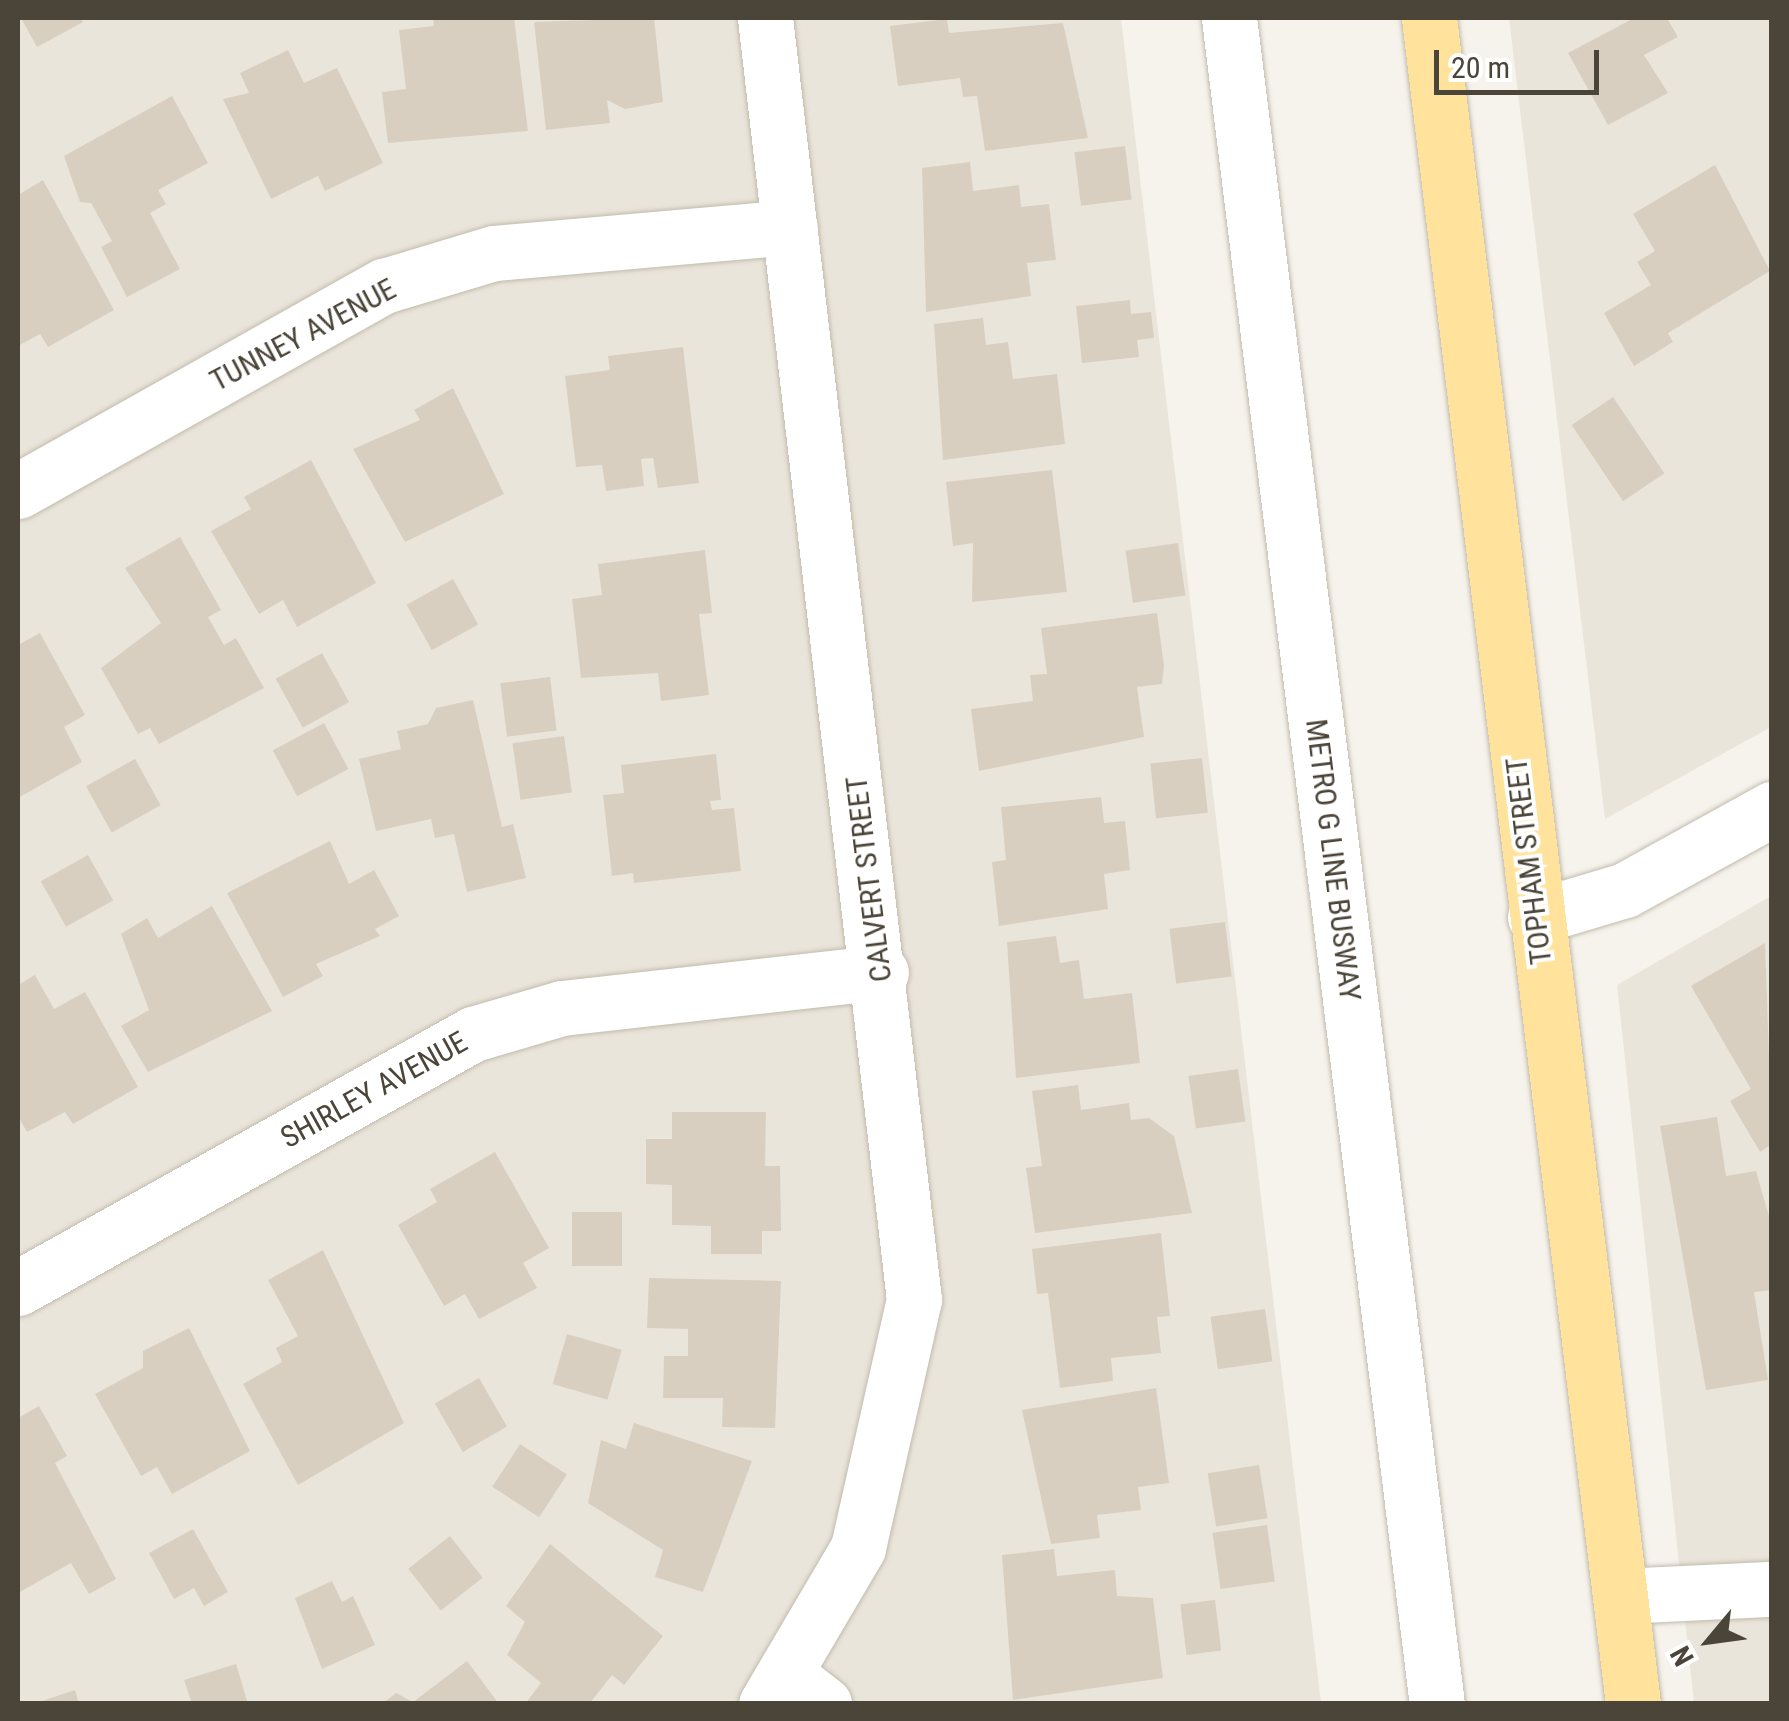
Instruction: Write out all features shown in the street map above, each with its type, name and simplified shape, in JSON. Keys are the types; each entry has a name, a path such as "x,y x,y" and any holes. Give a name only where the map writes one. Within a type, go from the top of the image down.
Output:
{"main road":[{"name":"TOPHAM STREET","path":"1429,18 1535,916 1634,1704"}],"street":[{"name":"CALVERT STREET","path":"765,18 881,972 914,1299 858,1548 793,1694"},
{"name":"METRO G LINE BUSWAY","path":"1229,18 1438,1704"},
{"name":"TUNNEY AVENUE","path":"18,491 384,286 494,253 790,228"},
{"path":"1535,916 1625,890 1772,809"},
{"name":"SHIRLEY AVENUE","path":"18,1288 472,1034 562,1008 881,972"},
{"path":"1621,1596 1772,1588"}],"shaded area":[{"path":"18,18 1121,18 1321,1703 18,1703"},
{"path":"1509,18 1771,18 1771,727 1605,819"},
{"path":"1771,896 1771,1703 1694,1703 1617,985"}],"building":[{"path":"21,18 81,18 83,22 37,47"},
{"path":"433,18 514,18 528,131 388,143 382,92 406,89 399,30 434,26"},
{"path":"654,18 663,102 625,109 607,100 610,123 546,130 534,22"},
{"path":"1634,18 1667,18 1678,37 1644,55 1668,93 1608,125 1568,53"},
{"path":"947,19 949,33 1063,23 1088,138 985,151 977,96 963,97 960,78 898,86 890,26"},
{"path":"288,50 304,83 337,68 383,163 325,191 318,176 271,199 223,99 249,93 240,73"},
{"path":"172,96 208,163 158,190 166,204 150,213 180,269 127,297 101,247 112,241 91,203 80,202 64,156"},
{"path":"1125,146 1132,200 1081,206 1074,152"},
{"path":"970,162 973,191 1019,185 1021,207 1049,204 1056,260 1027,263 1031,296 926,312 922,168"},
{"path":"1715,165 1770,271 1668,333 1673,342 1634,366 1604,313 1651,285 1637,262 1655,251 1633,214"},
{"path":"43,180 114,310 48,347 40,334 18,346 18,195"},
{"path":"1130,300 1131,314 1151,312 1154,338 1137,340 1139,357 1082,363 1076,306"},
{"path":"983,318 986,345 1008,342 1013,379 1057,374 1065,444 943,460 934,324"},
{"path":"683,347 699,483 658,488 653,458 641,459 644,486 606,491 602,465 576,467 565,376 610,370 608,356"},
{"path":"453,388 504,494 405,542 353,449 420,420 414,410"},
{"path":"1613,397 1664,473 1623,501 1572,425"},
{"path":"311,460 376,583 297,627 283,600 259,614 211,531 251,509 244,497"},
{"path":"1052,470 1067,592 972,602 973,543 953,546 946,482"},
{"path":"180,537 221,610 208,617 224,645 236,638 264,688 159,744 150,728 138,734 101,668 161,623 125,568"},
{"path":"1178,543 1185,595 1133,603 1126,550"},
{"path":"705,550 712,613 699,614 709,695 661,701 658,673 581,678 572,599 602,595 598,564"},
{"path":"453,579 478,624 432,650 407,605"},
{"path":"1157,613 1164,666 1162,684 1137,687 1144,737 979,771 971,709 1033,701 1030,675 1047,674 1041,628"},
{"path":"40,633 85,715 64,727 82,762 18,798 18,645"},
{"path":"322,653 349,702 303,728 276,679"},
{"path":"550,677 557,731 507,737 500,683"},
{"path":"473,700 502,827 513,824 526,878 467,892 454,834 435,838 431,819 376,831 359,759 401,749 397,731 428,724 436,708"},
{"path":"324,723 348,769 297,796 273,750"},
{"path":"564,736 572,792 520,800 513,743"},
{"path":"716,754 721,800 710,801 712,810 734,808 741,871 634,883 633,873 612,876 603,795 624,793 621,765"},
{"path":"1202,758 1208,813 1156,818 1150,763"},
{"path":"135,759 161,805 112,833 86,786"},
{"path":"1101,797 1104,823 1125,821 1130,870 1104,874 1108,909 999,926 992,862 1006,860 1001,807"},
{"path":"330,841 349,884 374,870 399,916 375,929 380,936 316,964 323,976 283,997 227,893"},
{"path":"88,855 113,900 66,927 41,881"},
{"path":"212,906 272,1011 148,1072 121,1026 149,1010 121,934 147,918 158,938"},
{"path":"1225,922 1232,977 1176,983 1169,929"},
{"path":"1056,936 1060,963 1079,960 1084,999 1132,993 1140,1063 1016,1078 1007,942"},
{"path":"1765,943 1772,1144 1760,1152 1730,1101 1751,1089 1691,986"},
{"path":"35,975 54,1009 85,992 138,1087 73,1124 65,1112 27,1132 18,1116 18,985"},
{"path":"1238,1069 1245,1121 1196,1128 1188,1076"},
{"path":"1078,1085 1081,1110 1129,1103 1131,1120 1149,1118 1174,1136 1192,1213 1035,1233 1026,1168 1042,1166 1032,1091"},
{"path":"672,1112 766,1112 765,1166 780,1166 781,1231 762,1231 762,1254 711,1254 711,1226 672,1225 672,1185 646,1184 646,1139 672,1139"},
{"path":"1717,1117 1726,1176 1756,1171 1772,1227 1772,1290 1754,1292 1768,1380 1706,1390 1660,1126"},
{"path":"495,1152 549,1248 523,1263 537,1288 479,1319 465,1294 444,1306 398,1225 437,1202 430,1189"},
{"path":"572,1212 622,1212 622,1266 572,1266"},
{"path":"1161,1233 1170,1316 1157,1317 1161,1353 1111,1358 1113,1381 1060,1388 1048,1293 1037,1294 1032,1249"},
{"path":"323,1250 404,1423 298,1485 243,1384 282,1362 276,1348 298,1336 268,1280"},
{"path":"649,1278 781,1281 775,1428 722,1427 723,1398 663,1398 664,1356 688,1356 688,1329 647,1328"},
{"path":"1265,1309 1272,1361 1218,1369 1211,1317"},
{"path":"189,1328 250,1451 172,1494 157,1467 141,1476 95,1394 143,1368 143,1351"},
{"path":"567,1334 622,1350 607,1400 553,1384"},
{"path":"479,1378 507,1426 463,1452 435,1404"},
{"path":"1156,1388 1169,1483 1138,1487 1141,1510 1097,1515 1100,1538 1051,1544 1022,1410"},
{"path":"39,1406 67,1456 55,1463 116,1579 89,1594 71,1563 18,1593 18,1418"},
{"path":"634,1423 752,1461 703,1592 655,1577 663,1550 588,1503 601,1440 626,1449"},
{"path":"520,1444 567,1474 539,1517 492,1487"},
{"path":"1259,1465 1267,1518 1216,1526 1208,1473"},
{"path":"1267,1525 1275,1581 1220,1589 1213,1533"},
{"path":"193,1529 228,1592 204,1606 194,1588 174,1599 149,1553"},
{"path":"450,1536 483,1578 441,1610 408,1569"},
{"path":"550,1544 663,1636 624,1685 612,1675 589,1704 525,1704 541,1683 507,1655 525,1622 506,1606"},
{"path":"1054,1549 1057,1576 1115,1570 1117,1596 1153,1598 1163,1678 1013,1700 1002,1555"},
{"path":"332,1581 342,1602 353,1596 375,1645 322,1669 295,1598"},
{"path":"1215,1600 1221,1651 1186,1655 1180,1604"},
{"path":"467,1661 499,1704 382,1704 396,1693 413,1702"},
{"path":"236,1664 248,1704 192,1704 184,1680"},
{"path":"75,1690 79,1704 36,1704 36,1703"}]}
